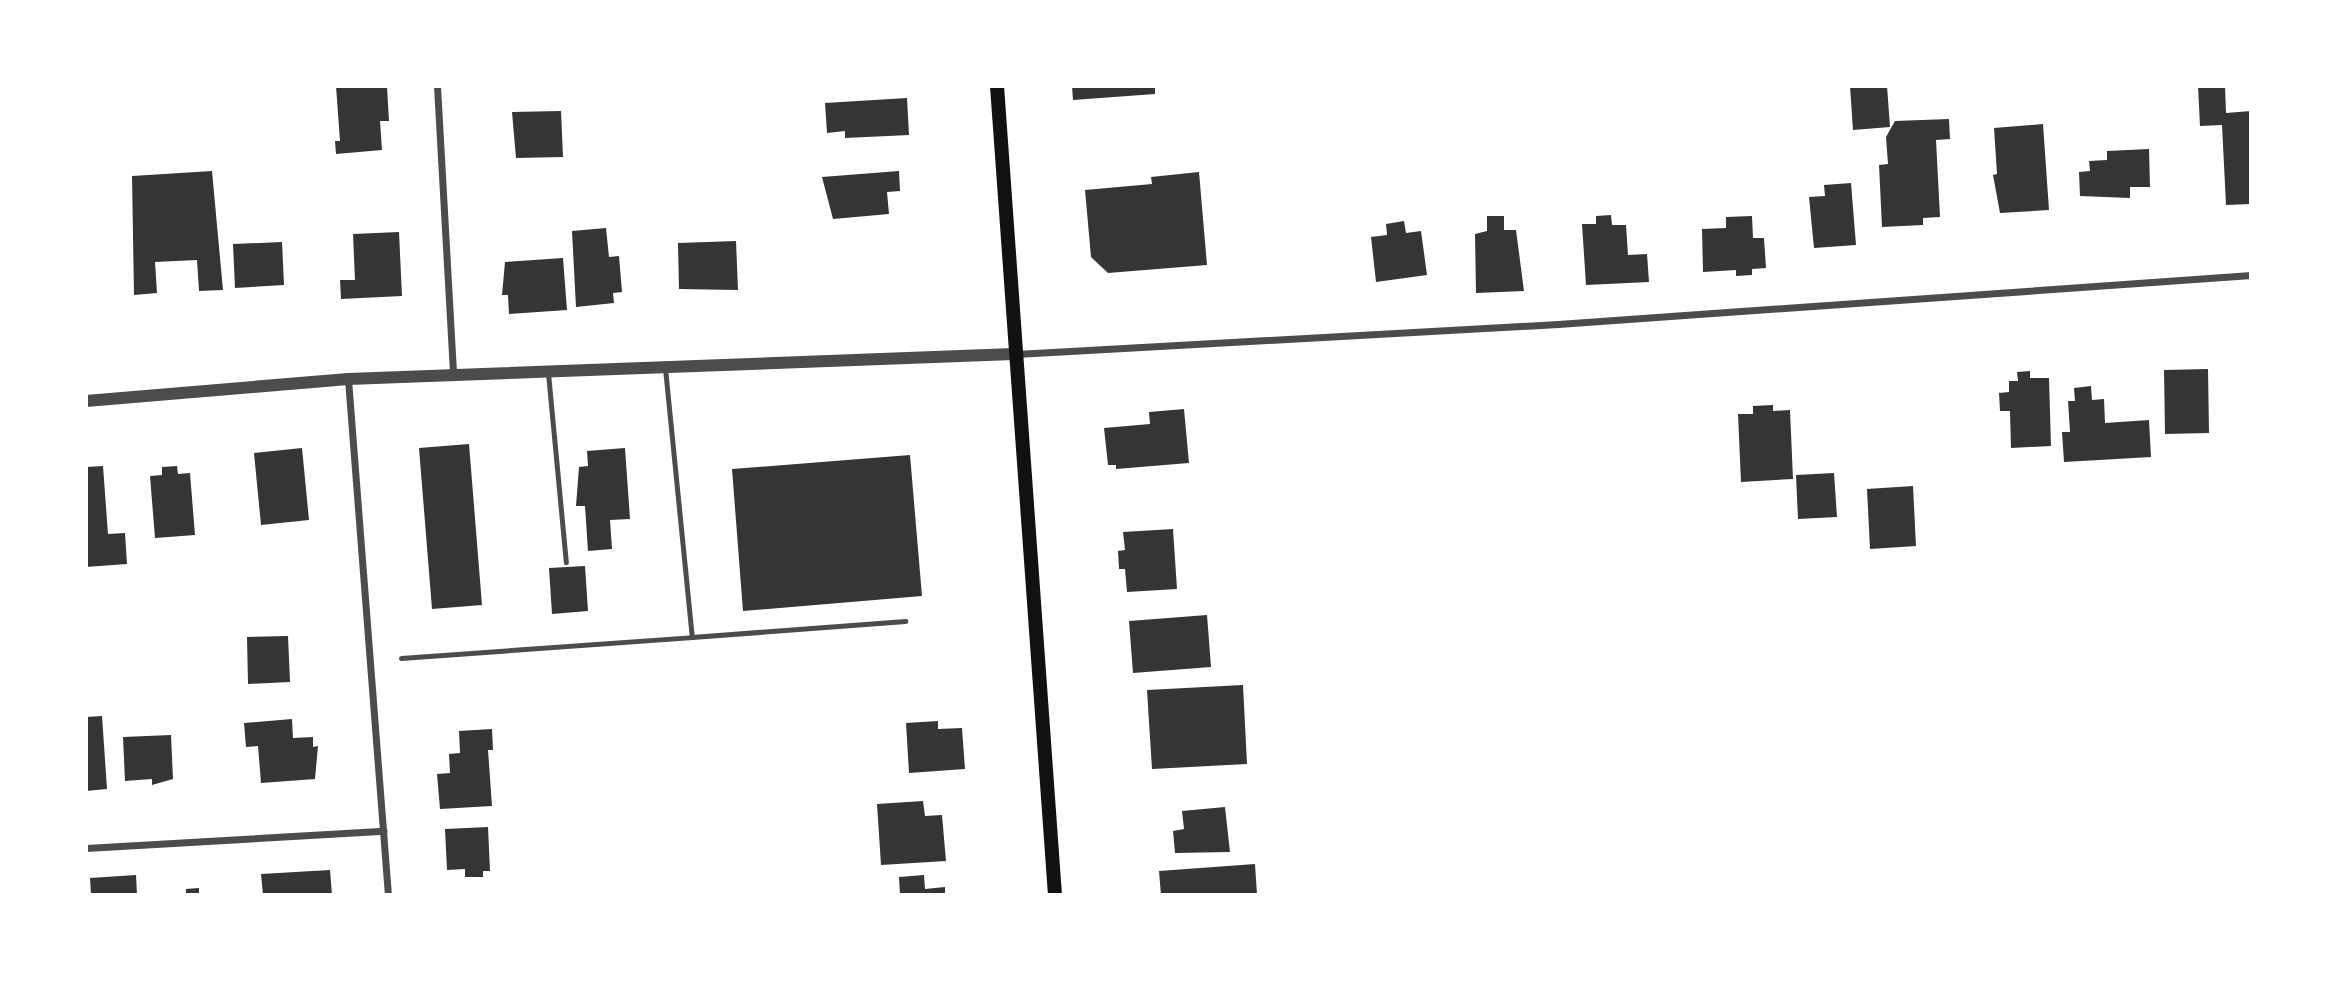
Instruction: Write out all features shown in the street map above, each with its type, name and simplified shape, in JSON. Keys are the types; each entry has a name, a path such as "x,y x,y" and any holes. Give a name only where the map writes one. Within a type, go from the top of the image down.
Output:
{"main road":[{"path":"997,86 1014,354 1055,895"}],"street":[{"path":"437,86 453,376"},
{"path":"86,401 348,379 1014,354 1504,327 2251,275"},
{"path":"348,379 388,895"},
{"path":"86,848 384,831"}],"lane":[{"path":"666,368 692,636"},
{"path":"548,373 566,562"},
{"path":"401,658 905,621"}],"building":[{"path":"336,86 387,86 389,121 380,121 382,150 336,154 335,141 340,141"},
{"path":"1072,86 1155,86 1155,94 1073,100"},
{"path":"1850,86 1887,86 1890,127 1853,130"},
{"path":"2198,86 2225,86 2226,113 2251,111 2251,204 2226,205 2222,125 2200,126"},
{"path":"907,98 909,135 845,138 845,131 827,133 825,103"},
{"path":"561,111 563,157 516,158 512,112"},
{"path":"1949,119 1950,139 1936,140 1940,217 1923,218 1923,225 1882,227 1879,165 1888,164 1886,137 1895,121"},
{"path":"2043,124 2049,210 2000,213 1993,175 1997,174 1994,128"},
{"path":"2149,149 2150,187 2130,187 2130,198 2080,196 2079,172 2090,171 2089,161 2107,160 2107,151"},
{"path":"212,171 223,290 199,291 197,260 155,262 157,293 134,295 132,176"},
{"path":"899,171 900,191 887,192 889,214 833,219 822,177"},
{"path":"1199,172 1207,265 1108,273 1091,257 1085,190 1152,184 1151,177"},
{"path":"1851,183 1856,245 1814,248 1809,197 1825,196 1824,185"},
{"path":"1611,215 1612,225 1626,225 1628,255 1647,254 1649,282 1586,285 1582,224 1596,224 1596,216"},
{"path":"1487,216 1504,216 1504,230 1516,230 1524,291 1476,293 1475,234 1487,231"},
{"path":"1752,216 1753,238 1764,238 1766,268 1752,269 1752,275 1736,276 1736,270 1703,272 1702,229 1726,228 1726,217"},
{"path":"1404,221 1406,233 1421,231 1427,275 1376,282 1371,237 1387,235 1386,224"},
{"path":"606,228 609,257 619,256 622,292 613,293 614,303 576,307 572,231"},
{"path":"399,232 402,296 341,299 340,280 355,280 353,234"},
{"path":"736,241 738,290 679,289 678,243"},
{"path":"282,242 284,285 235,288 233,244"},
{"path":"563,258 567,310 509,314 508,295 502,295 505,262"},
{"path":"2208,369 2209,433 2165,434 2164,370"},
{"path":"2030,371 2030,378 2049,378 2051,446 2011,448 2010,411 2000,411 1999,393 2009,392 2009,381 2018,381 2017,372"},
{"path":"2091,386 2092,400 2104,399 2105,423 2149,420 2151,457 2064,462 2062,432 2070,432 2068,401 2075,401 2074,388"},
{"path":"1773,405 1773,411 1790,410 1793,479 1741,482 1738,414 1753,414 1753,406"},
{"path":"1184,409 1189,463 1116,469 1116,465 1108,465 1104,428 1150,424 1149,412"},
{"path":"469,444 482,605 432,609 419,448"},
{"path":"302,448 309,520 261,525 254,453"},
{"path":"625,448 630,519 610,520 612,549 588,551 585,506 576,506 579,467 588,466 587,451"},
{"path":"910,455 922,596 743,611 732,469"},
{"path":"103,466 108,534 125,533 127,564 86,567 86,467"},
{"path":"177,466 178,474 190,473 195,535 155,538 150,476 162,475 162,467"},
{"path":"1834,473 1837,517 1798,519 1796,475"},
{"path":"1913,486 1916,546 1870,549 1867,489"},
{"path":"1173,529 1177,589 1127,592 1125,569 1119,569 1118,551 1125,550 1123,532"},
{"path":"585,566 588,611 552,614 549,568"},
{"path":"1207,615 1211,667 1133,673 1129,621"},
{"path":"288,636 290,682 248,684 247,637"},
{"path":"1243,685 1247,764 1152,769 1147,690"},
{"path":"102,716 107,789 86,791 86,717"},
{"path":"292,719 293,738 313,737 313,747 318,746 315,779 261,783 258,746 246,747 244,723"},
{"path":"938,721 938,729 962,728 965,769 909,773 906,723"},
{"path":"492,729 493,750 488,750 492,806 440,809 437,774 450,773 449,754 460,753 459,731"},
{"path":"171,735 173,779 152,785 152,779 125,781 123,737"},
{"path":"923,801 925,816 942,815 946,861 881,865 877,804"},
{"path":"1225,807 1230,852 1175,853 1173,831 1184,829 1182,811"},
{"path":"488,827 490,871 483,871 483,877 465,877 465,869 447,870 445,829"},
{"path":"1255,864 1257,895 1161,895 1159,871"},
{"path":"330,870 332,895 263,895 261,874"},
{"path":"136,875 137,895 91,895 90,878"},
{"path":"924,875 925,889 945,887 945,895 900,895 899,877"},
{"path":"199,888 199,895 186,895 186,889"}]}
